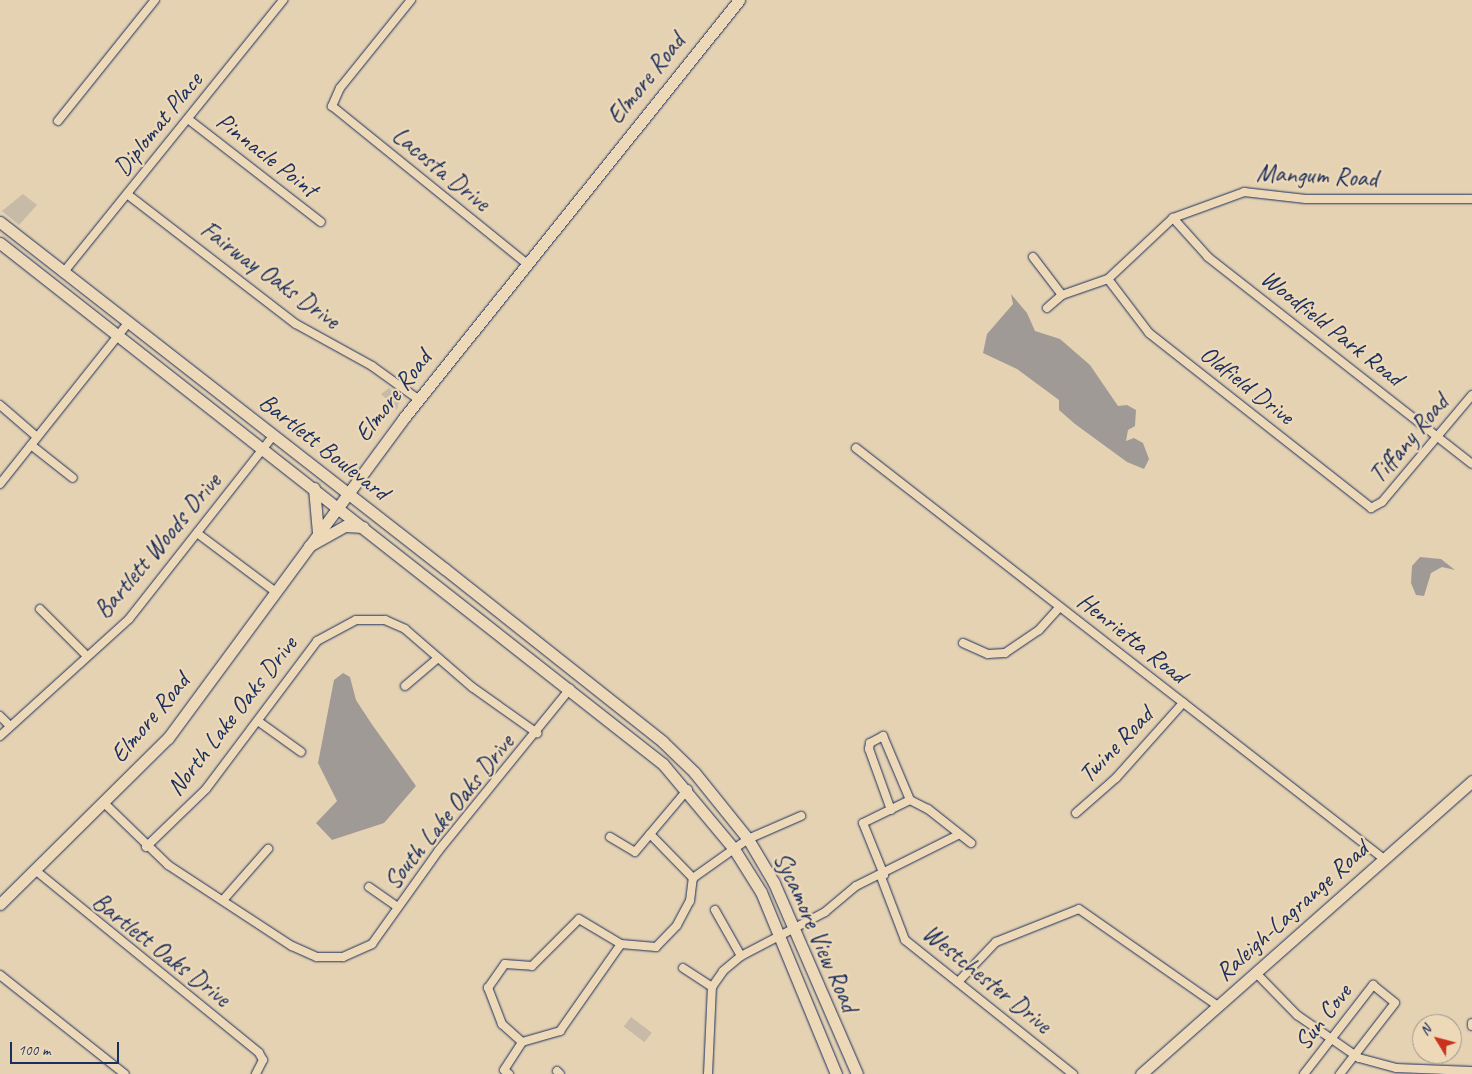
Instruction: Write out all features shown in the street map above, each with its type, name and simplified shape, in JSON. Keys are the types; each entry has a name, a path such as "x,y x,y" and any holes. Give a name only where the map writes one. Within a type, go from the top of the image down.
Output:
{"main road":[{"name":"Elmore Road","path":"0,904 104,803 172,733 318,532 418,399 739,0"},
{"name":"Bartlett Boulevard","path":"0,222 620,708"},
{"name":"Bartlett Boulevard","path":"0,243 610,719"},
{"path":"313,487 319,505 318,532"},
{"path":"307,547 345,526 364,527"},
{"path":"473,612 483,600"},
{"name":"Sycamore View Road","path":"620,708 664,742 694,772 741,844 856,1074"},
{"name":"Sycamore View Road","path":"610,719 653,756 741,844 760,892 785,932 836,1074"},
{"path":"653,756 664,742"},
{"name":"Raleigh-Lagrange Road","path":"1141,1074 1472,781"}],"street":[{"path":"58,121 155,0"},
{"name":"Diplomat Place","path":"64,273 283,0"},
{"name":"Lacosta Drive","path":"411,0 332,104 527,264"},
{"name":"Pinnacle Point","path":"188,118 321,222"},
{"name":"Mangum Road","path":"1047,308 1062,295 1108,279 1173,218 1244,192 1306,199 1472,199"},
{"name":"Fairway Oaks Drive","path":"127,194 296,324 372,366 418,399"},
{"name":"Woodfield Park Road","path":"1173,218 1208,258 1472,464"},
{"path":"1033,257 1062,295"},
{"name":"Oldfield Drive","path":"1108,279 1149,333 1374,508"},
{"path":"0,484 128,323"},
{"name":"Tiffany Road","path":"1374,508 1472,395"},
{"path":"0,405 38,437"},
{"name":"Bartlett Woods Drive","path":"0,736 86,655 129,619 273,436"},
{"path":"31,445 72,478"},
{"name":"Henrietta Road","path":"856,448 1384,859"},
{"path":"197,533 276,592"},
{"path":"963,643 988,654 1005,653 1039,630 1060,606"},
{"path":"40,609 86,655"},
{"name":"North Lake Oaks Drive","path":"146,846 206,789 317,641 356,620 395,624 437,659"},
{"path":"405,686 437,659 537,733"},
{"name":"South Lake Oaks Drive","path":"224,899 305,953 330,959 353,954 372,944 449,836 537,733 570,688"},
{"name":"Twine Road","path":"1076,813 1116,778 1183,703"},
{"path":"0,716 10,726"},
{"path":"258,721 301,752"},
{"path":"910,800 891,810 869,749 870,743 886,736 910,800 928,808 971,844"},
{"path":"610,837 635,852 688,790"},
{"path":"104,803 146,846 224,899 268,849"},
{"name":"Westchester Drive","path":"891,810 863,823 905,940 1073,1074"},
{"path":"522,1042 502,1024 488,988 505,964 532,966 579,919 621,944 656,947 664,943 690,901 693,878 741,844 801,816"},
{"path":"650,834 693,878"},
{"path":"708,1074 712,987 741,956 825,912 856,886 882,876 958,835"},
{"name":"Bartlett Oaks Drive","path":"35,870 263,1060 256,1074"},
{"path":"369,887 398,907"},
{"path":"958,982 996,942 1079,909 1218,1006"},
{"path":"715,910 741,956"},
{"path":"509,1074 504,1070 522,1042 560,1031 621,944"},
{"path":"683,968 712,987"},
{"path":"1256,973 1298,1015 1356,1055 1396,1068 1472,1071"},
{"path":"0,975 125,1074"},
{"name":"Sun Cove","path":"1304,1074 1373,985 1395,1003 1356,1055"},
{"path":"1340,1074 1356,1055"}],"shaded area":[{"path":"23,194 37,205 19,225 2,211"},
{"path":"1011,294 1027,313 1035,331 1060,339 1090,365 1118,406 1127,405 1136,410 1135,426 1128,430 1126,441 1134,438 1143,443 1149,459 1144,469 1127,462 1075,424 1059,410 1059,400 1017,369 983,353 987,334 1013,304"},
{"path":"389,388 400,397 397,410 381,394"},
{"path":"1420,557 1441,559 1455,570 1442,567 1431,573 1424,596 1416,595 1411,583 1412,566"},
{"path":"343,673 350,677 356,700 416,786 384,823 332,840 316,823 337,801 318,763 334,680"},
{"path":"631,1017 652,1033 645,1042 624,1027"}]}
